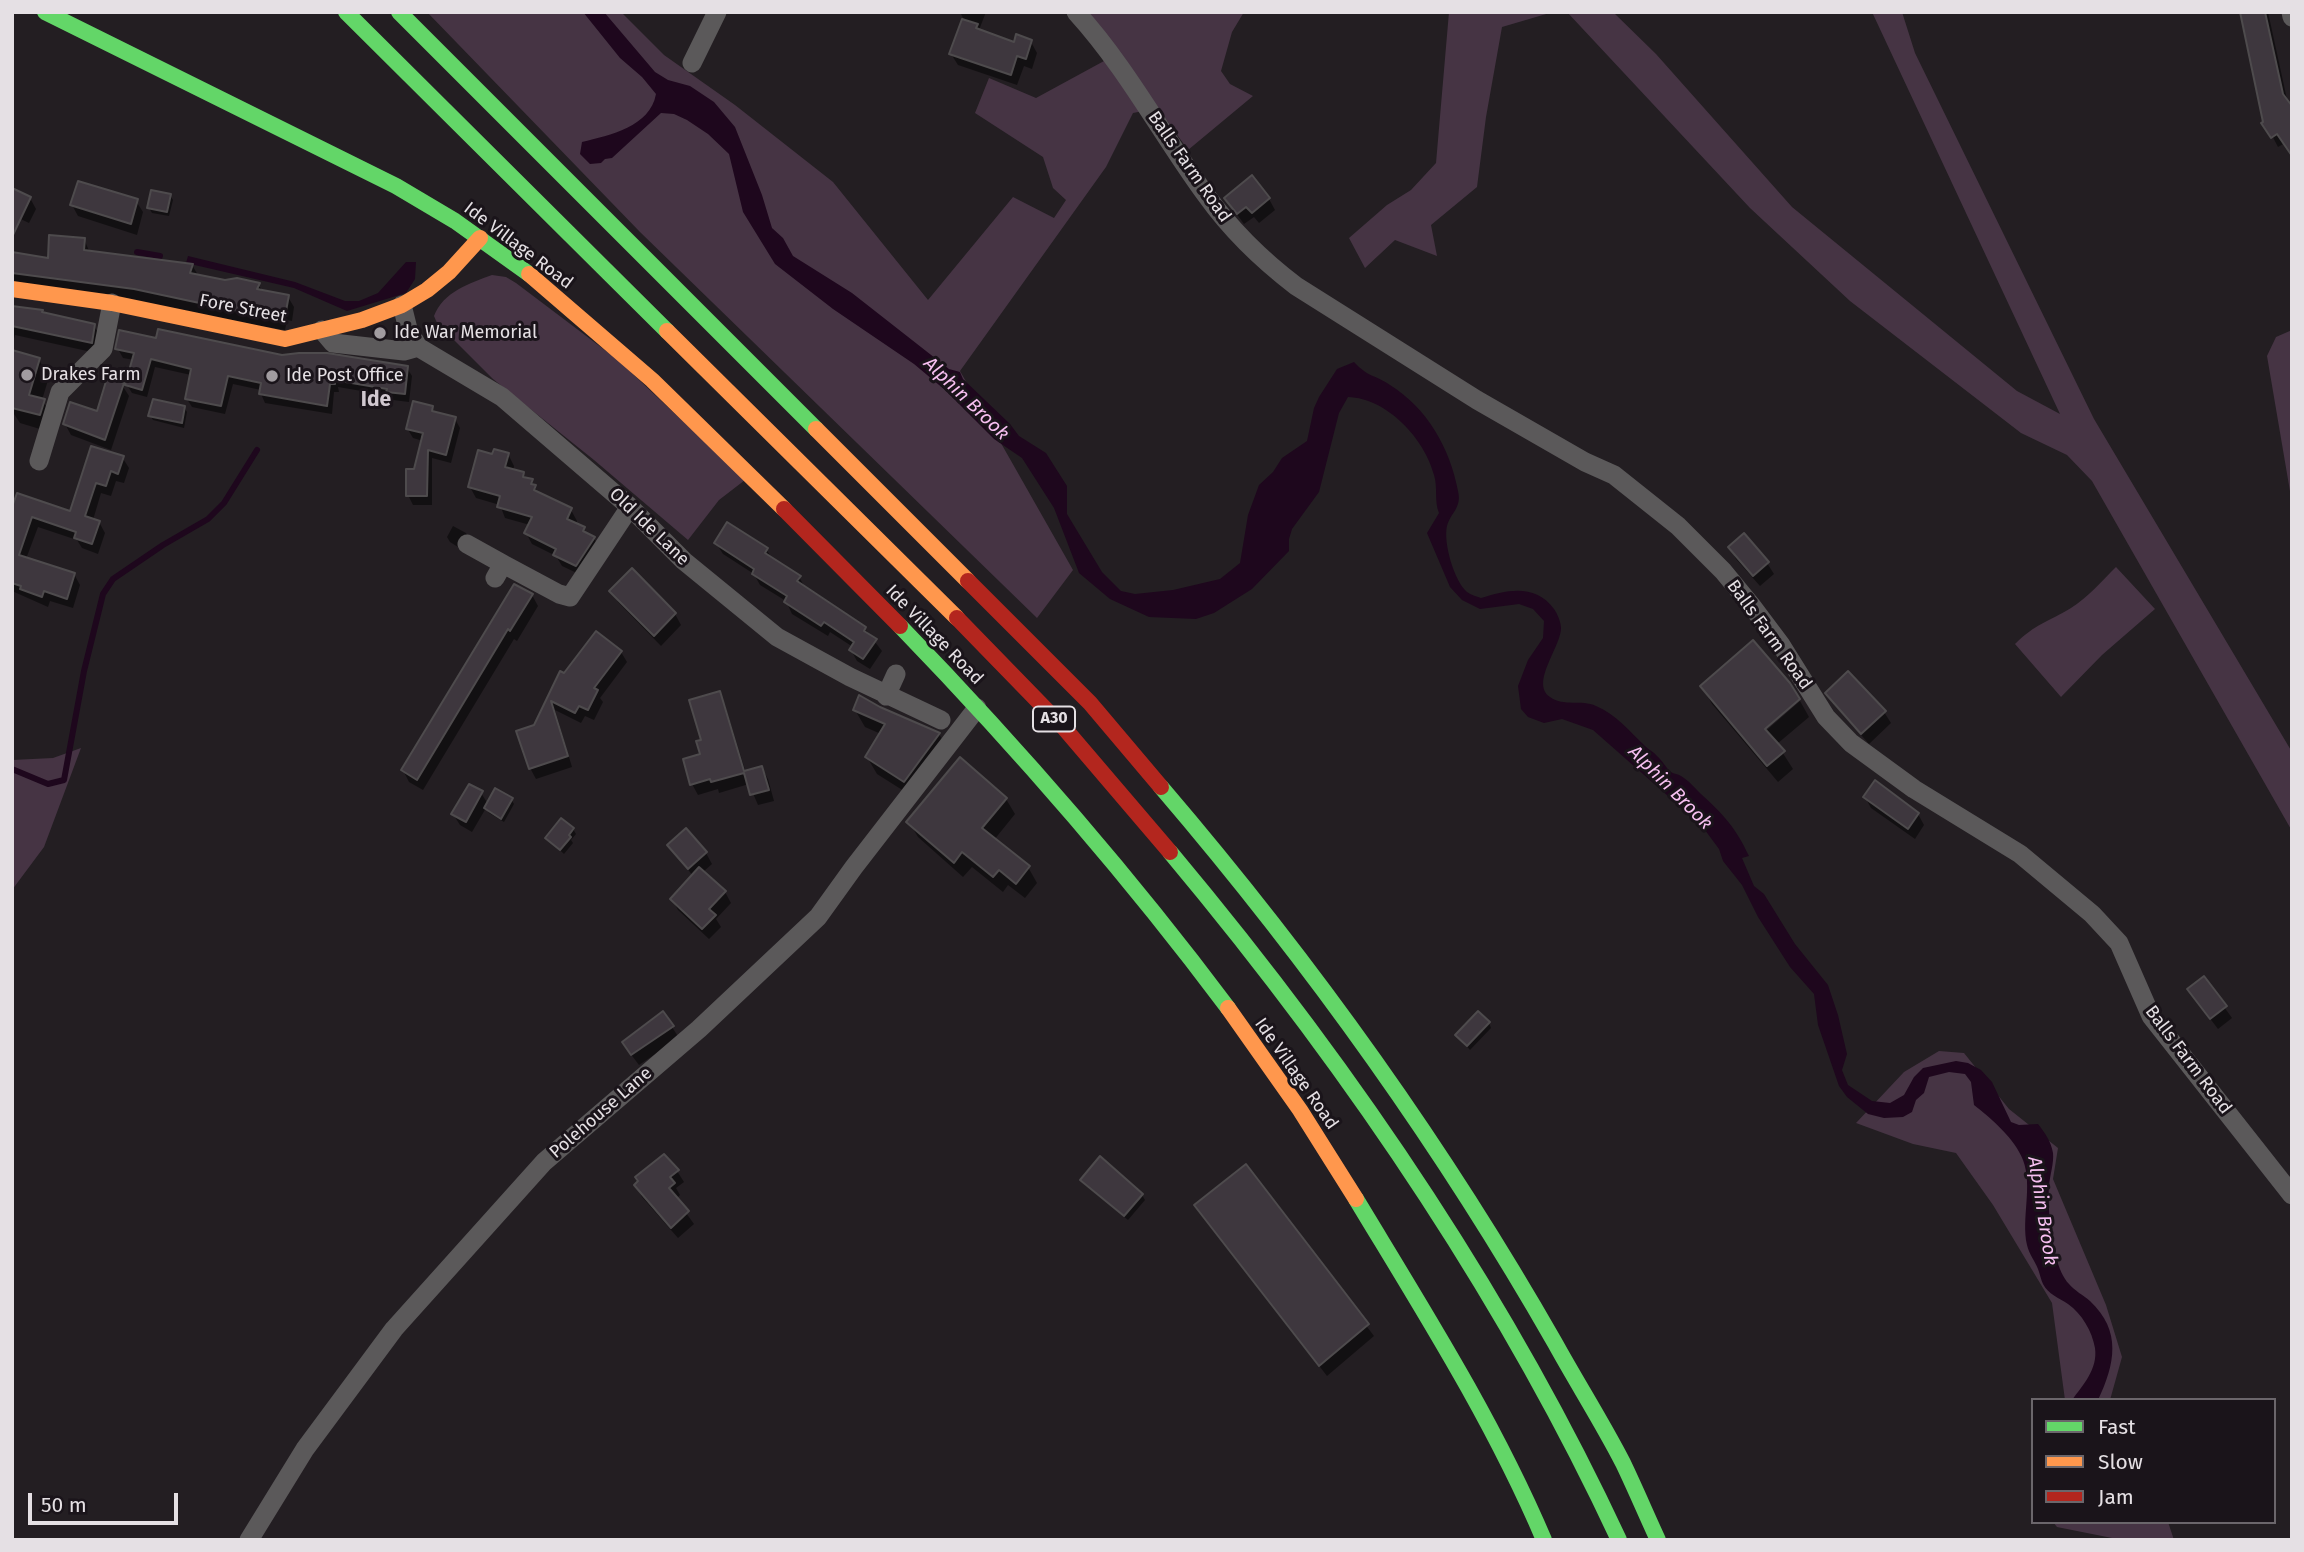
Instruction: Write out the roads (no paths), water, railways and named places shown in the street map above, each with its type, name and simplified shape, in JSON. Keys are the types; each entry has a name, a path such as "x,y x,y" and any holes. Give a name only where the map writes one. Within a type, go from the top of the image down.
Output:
{"main road":[{"name":"Ide Village Road","path":"45,12 324,148 415,197 480,238 519,266 644,373 880,606 977,708 1109,856 1215,993 1298,1107 1481,1408 1544,1540"},
{"name":"A30","path":"346,12 906,565 1063,727 1207,894 1310,1029 1411,1172 1532,1373 1594,1484 1619,1540"},
{"name":"A30","path":"399,12 1090,704 1235,873 1337,1007 1439,1154 1505,1256 1622,1462 1658,1540"},
{"name":"Fore Street","path":"12,289 113,303 285,339 362,320 402,305 449,272 480,238"}],"street":[{"path":"692,63 717,12"},
{"name":"Balls Farm Road","path":"1076,12 1095,33 1136,90 1207,196 1230,226 1272,268 1296,286 1477,400 1614,475 1644,498 1678,526 1730,579 1781,645 1826,717 1851,743 1914,789 2020,854 2092,914 2119,943 2151,1016 2292,1195"},
{"path":"39,461 60,392 103,349 113,303"},
{"path":"322,330 332,343 404,351 418,347 408,329 402,305"},
{"name":"Old Ide Lane","path":"418,347 502,397 630,507 684,561 777,637 886,696 941,720"},
{"path":"467,544 499,571 570,597 630,507"},
{"path":"886,696 896,674"},
{"name":"Polehouse Lane","path":"250,1540 305,1449 394,1329 544,1162 699,1029 818,917 977,708"}],"water":[{"name":"Alphin Brook","path":"583,12 604,12 655,72 668,80 690,86 714,102 735,127 772,228 783,238 793,256 852,293 949,369 960,372 963,379 1019,436 1046,453 1067,486 1067,514 1102,572 1121,591 1135,594 1173,590 1220,579 1240,563 1248,515 1259,485 1273,472 1282,458 1307,441 1314,408 1337,369 1354,362 1403,394 1435,430 1454,475 1459,502 1446,533 1448,551 1462,587 1481,598 1520,591 1538,595 1546,601 1554,609 1561,628 1545,674 1545,691 1555,700 1590,704 1610,714 1671,772 1689,782 1728,822 1749,856 1742,858 1754,886 1764,894 1795,944 1828,985 1847,1054 1842,1070 1848,1085 1872,1101 1890,1103 1904,1095 1914,1077 1923,1068 1956,1061 1968,1063 1981,1070 1992,1082 2011,1122 2019,1125 2038,1124 2043,1131 2053,1153 2049,1207 2059,1265 2069,1284 2100,1312 2111,1336 2111,1361 2099,1398 2073,1398 2092,1370 2094,1342 2086,1323 2078,1313 2043,1284 2027,1245 2027,1181 2023,1160 2009,1137 1974,1105 1971,1082 1965,1074 1949,1072 1929,1077 1924,1093 1916,1100 1912,1112 1903,1117 1884,1118 1868,1114 1847,1097 1839,1086 1818,1025 1814,994 1790,967 1758,917 1742,885 1723,861 1719,849 1702,826 1593,730 1562,719 1544,723 1528,717 1521,709 1518,686 1528,660 1543,638 1544,621 1533,609 1519,604 1480,609 1462,600 1450,587 1427,533 1439,513 1434,475 1422,448 1402,423 1377,405 1348,397 1339,413 1319,492 1292,529 1289,551 1252,589 1214,613 1196,619 1149,617 1110,599 1079,573 1054,508 1022,458 994,439 945,390 914,364 833,309 775,264 743,212 729,154 708,134 674,114 661,113 612,158 590,164 580,154 582,142 627,128 646,114 652,105 656,94 642,77 620,58"},
{"path":"188,256 295,282 345,301 359,301 378,293 406,262 416,262 415,279 406,293 347,311 294,288 186,263"}],"waterway":[{"path":"137,252 160,256"},
{"path":"12,769 48,784 64,780 84,671 103,594 113,579 208,519 224,503 257,450"}],"place":[{"name":"Ide War Memorial","path":"380,333"},
{"name":"Drakes Farm","path":"27,375"},
{"name":"Ide Post Office","path":"272,376"}],"district":[{"name":"Ide","path":"376,400"}]}
